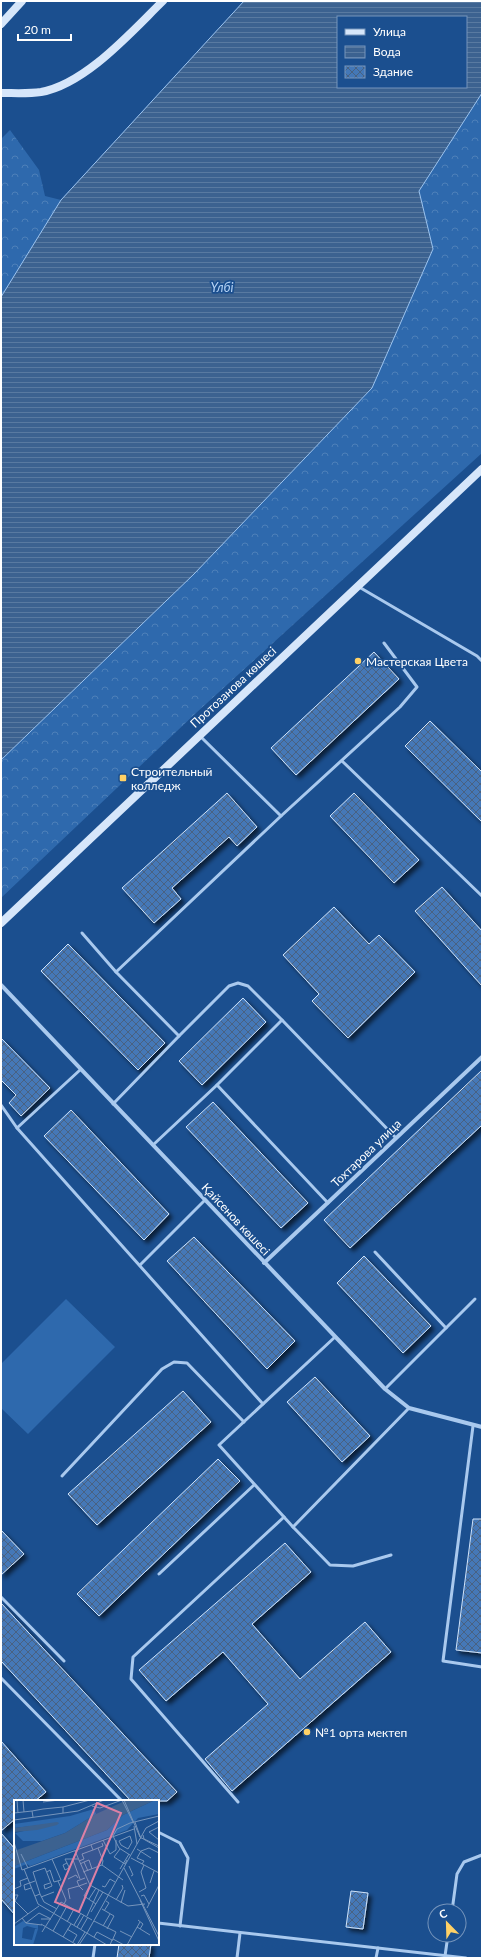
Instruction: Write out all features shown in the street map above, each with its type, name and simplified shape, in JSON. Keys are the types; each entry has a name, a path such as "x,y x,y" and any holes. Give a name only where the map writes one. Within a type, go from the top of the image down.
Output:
{"main road":[{"path":"1,24 22,1"},
{"path":"1,93 42,92 69,82 96,66 164,1"},
{"name":"Протозанова көшесі","path":"1,922 482,469"}],"street":[{"name":"Қайсенов көшесі","path":"1,985 80,1070 385,1389 409,1408 473,1426 482,1427"},
{"name":"Тохтарова улица","path":"264,1263 482,1057"}],"lane":[{"path":"358,586 477,656 482,661"},
{"path":"116,972 281,816 400,707 417,687 384,643"},
{"path":"200,735 281,816"},
{"path":"342,761 482,896"},
{"path":"82,933 116,972 179,1036"},
{"path":"113,1104 229,986 238,983 248,986 396,1138"},
{"path":"153,1145 217,1085 282,1020"},
{"path":"17,1128 80,1070"},
{"path":"217,1085 328,1203"},
{"path":"1,1105 17,1128 263,1404"},
{"path":"140,1265 205,1200"},
{"path":"375,1252 446,1328"},
{"path":"385,1389 475,1299"},
{"path":"335,1337 219,1446 330,1565 353,1566 390,1554"},
{"path":"62,1476 162,1369 174,1362 187,1363 244,1422"},
{"path":"293,1527 409,1408"},
{"path":"473,1426 443,1661 482,1667"},
{"path":"160,1574 254,1485"},
{"path":"238,1802 131,1679 133,1657 284,1517"},
{"path":"1,1597 64,1661"},
{"path":"1,1678 121,1800"},
{"path":"159,1832 180,1843 188,1858 180,1926"},
{"path":"453,1903 457,1874 464,1862 482,1855"},
{"path":"159,1923 466,1958"},
{"path":"237,1958 240,1932"},
{"path":"445,1956 447,1943"},
{"path":"93,1958 95,1945"},
{"path":"376,1958 378,1948"}],"green space":[{"path":"482,93 482,453 196,713 1,898 1,760 194,574 372,388 433,249 419,191"},
{"path":"10,130 39,170 45,196 61,200 1,297 1,139"},
{"path":"66,1299 115,1347 28,1434 1,1408 1,1364"}],"water":[{"name":"Үлбі","path":"244,1 482,1 482,93 419,191 433,249 372,388 194,574 1,760 1,297 61,200"}],"building":[{"path":"374,652 399,679 296,775 271,748"},
{"path":"430,721 482,772 482,822 405,746"},
{"path":"227,793 257,827 237,846 229,837 172,888 181,899 154,923 122,888"},
{"path":"354,793 419,860 394,883 330,816"},
{"path":"442,887 482,931 482,986 415,911"},
{"path":"334,907 369,944 379,935 415,972 348,1038 312,1001 319,994 283,955"},
{"path":"68,944 165,1043 138,1070 41,971"},
{"path":"243,998 266,1022 202,1085 179,1061"},
{"path":"1,1038 50,1088 21,1116 9,1103 16,1095 1,1080"},
{"path":"482,1070 482,1125 350,1248 324,1220"},
{"path":"213,1102 308,1203 281,1228 186,1127"},
{"path":"71,1110 169,1214 144,1240 44,1136"},
{"path":"194,1237 295,1341 267,1369 167,1261"},
{"path":"364,1256 431,1326 403,1353 337,1283"},
{"path":"315,1377 370,1436 342,1462 287,1402"},
{"path":"183,1391 211,1422 97,1525 68,1494"},
{"path":"218,1459 240,1481 99,1616 77,1594"},
{"path":"473,1519 482,1519 482,1653 456,1650"},
{"path":"1,1530 24,1554 1,1575"},
{"path":"285,1543 311,1572 252,1624 300,1679 365,1622 391,1652 232,1791 205,1759 268,1704 223,1652 166,1701 139,1670"},
{"path":"1,1603 177,1792 167,1801 130,1800 1,1661"},
{"path":"1,1741 46,1792 36,1800 14,1800 14,1820 1,1831"},
{"path":"1,1833 14,1848 14,1914 1,1899"},
{"path":"351,1891 368,1893 363,1929 346,1927"},
{"path":"119,1945 151,1945 149,1958 117,1958"}],"place":[{"name":"Мастерская Цвета","path":"358,661"},
{"name":"Строительный колледж","path":"123,778"},
{"name":"№1 орта мектеп","path":"307,1732"}]}
